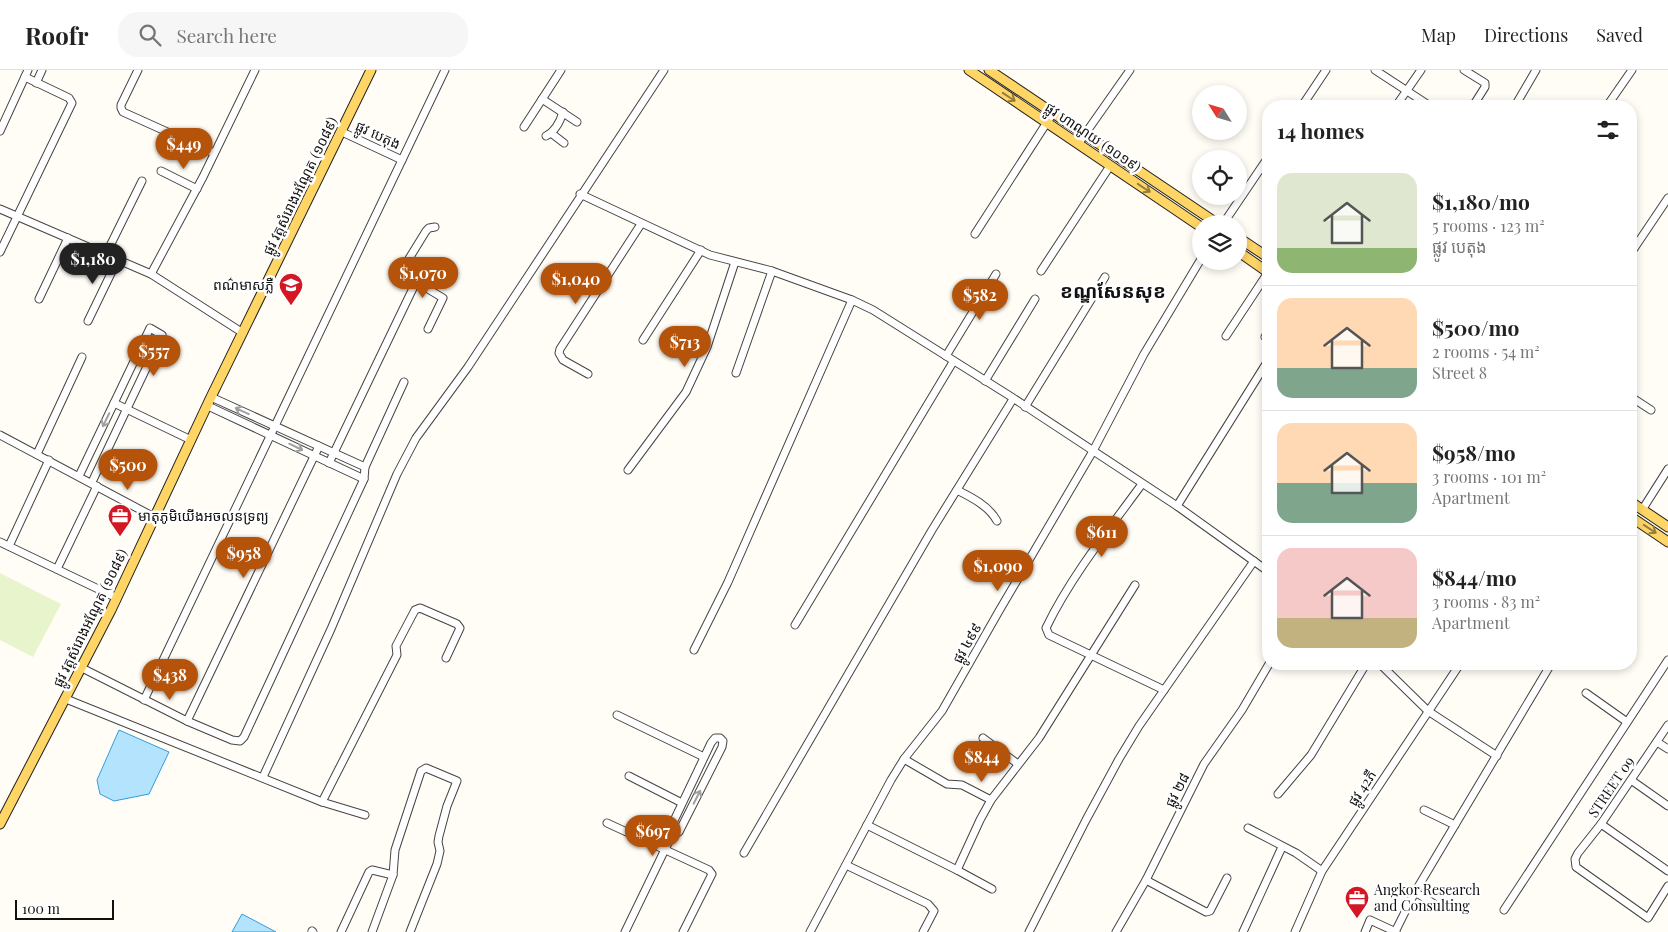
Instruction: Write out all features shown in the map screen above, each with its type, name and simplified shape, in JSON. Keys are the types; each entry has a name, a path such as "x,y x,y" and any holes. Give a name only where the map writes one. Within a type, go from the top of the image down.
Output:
{"main road":[{"name":"ផ្លូវ វត្តសំរោងអណ្ដែត (១០៨៩)","path":"0,824 117,598 191,440 371,70"},
{"name":"ផ្លូវ ហាណូយ (១០១៩)","path":"969,70 1192,221"},
{"name":"ផ្លូវ ហាណូយ (១០១៩)","path":"989,70 1205,215"},
{"path":"1247,243 1262,253"},
{"path":"1247,257 1262,267"},
{"path":"1637,506 1668,528"},
{"path":"1637,523 1668,542"}],"street":[{"path":"0,131 28,70"},
{"path":"36,83 42,70"},
{"path":"138,70 121,105 124,112 214,153"},
{"path":"151,274 197,189 255,70"},
{"path":"144,700 445,70"},
{"path":"524,127 561,70"},
{"path":"263,777 331,630 397,474 416,438 468,366 580,194 664,70"},
{"path":"1078,144 1130,70"},
{"path":"1306,100 1326,70"},
{"path":"1375,70 1420,100"},
{"path":"1401,100 1422,70"},
{"path":"1464,70 1485,83 1485,87 1477,100"},
{"path":"1518,100 1536,70"},
{"path":"1611,100 1632,70"},
{"path":"0,252 72,103 69,98 25,78"},
{"path":"542,99 577,122"},
{"path":"563,112 562,118 548,135 564,142"},
{"path":"976,234 1053,113"},
{"name":"ផ្លូវ បេតុង","path":"342,132 402,160"},
{"path":"1042,271 1110,166"},
{"path":"1229,215 1262,166"},
{"path":"161,171 197,189"},
{"path":"106,254 142,181"},
{"path":"580,194 710,255 772,271 852,300 873,310 1177,506 1262,567"},
{"path":"1637,241 1668,198"},
{"path":"0,209 151,274 243,333"},
{"path":"588,374 563,360 559,353 560,349 641,224"},
{"path":"428,329 443,298 403,274 402,270 426,231 434,227"},
{"path":"39,299 68,238"},
{"path":"643,340 701,250"},
{"path":"88,321 118,259"},
{"path":"628,470 686,392 708,347 735,262"},
{"name":"ផ្លូវ ៤៩៩","path":"810,932 904,760 942,711 1093,451 1144,354 1194,270"},
{"path":"736,373 772,271"},
{"path":"946,356 996,274"},
{"path":"1025,407 1105,277"},
{"path":"329,463 416,282"},
{"path":"1226,336 1262,282"},
{"path":"985,382 1035,299"},
{"path":"694,650 732,573 852,300"},
{"path":"57,569 126,409 162,335 150,328 79,476"},
{"path":"37,454 82,357"},
{"path":"795,625 953,362"},
{"path":"1177,506 1262,370"},
{"path":"82,668 187,721 232,740 240,741 244,737 364,479 365,468 404,382"},
{"path":"744,853 956,490 1013,399"},
{"path":"210,401 275,426 365,468"},
{"path":"210,401 271,435 364,479"},
{"path":"1637,401 1651,410"},
{"path":"114,403 191,440"},
{"path":"0,436 49,460 154,517"},
{"path":"187,721 319,446"},
{"path":"9,546 49,460"},
{"path":"1642,510 1668,469"},
{"path":"1142,484 1088,559 1046,628 1049,635 1164,690"},
{"path":"956,490 988,509 997,521"},
{"path":"0,542 117,598"},
{"path":"1030,932 1119,758 1254,561"},
{"path":"957,870 980,820 992,800 1039,738 1135,585"},
{"path":"322,802 397,655 396,646 415,610 420,608 457,624 460,628 446,658"},
{"path":"1504,910 1668,660"},
{"name":"ផ្លូវ ២៨","path":"1116,932 1146,880 1204,764 1242,710 1265,670"},
{"path":"1278,794 1314,750 1362,670"},
{"path":"1386,670 1428,711 1497,756"},
{"name":"ផ្លូវ 42ភី","path":"1295,932 1322,871 1456,670"},
{"path":"1365,932 1370,920 1396,932 1415,892 1547,670"},
{"path":"1586,693 1627,722"},
{"path":"66,699 322,802 365,815"},
{"path":"617,715 704,757"},
{"name":"STREET 09","path":"1668,725 1601,824 1578,854 1575,864 1576,867 1648,918 1668,886"},
{"path":"625,932 664,850 671,837 679,832 722,747 723,741 720,738 715,738 704,757 670,829 671,837"},
{"path":"983,738 1018,764"},
{"path":"1657,742 1668,749"},
{"path":"904,760 947,784 962,785 992,800"},
{"path":"372,932 393,875 394,850 421,772 426,768 457,781 447,806 439,836 440,851 437,864 410,932"},
{"path":"629,776 682,803"},
{"path":"1631,780 1668,806"},
{"path":"1424,810 1455,825"},
{"path":"607,823 709,870 712,874 682,932"},
{"path":"1601,824 1668,871"},
{"path":"867,825 992,889"},
{"path":"1248,828 1296,853 1322,871"},
{"path":"1243,932 1282,847"},
{"path":"846,865 928,904 934,912 923,932"},
{"path":"341,932 369,872 372,870 393,875"},
{"path":"1146,880 1206,912 1210,911 1227,878"},
{"path":"1415,892 1436,905"}],"green space":[{"path":"0,573 61,604 33,657 0,640"}],"water":[{"path":"119,730 169,752 149,794 114,801 100,794 97,780"},
{"path":"242,914 276,932 232,932"}],"place":[{"name":"ពណ៌មាសភ្លឺ","path":"291,306"},
{"name":"មាតុភូមិយើងអចលនទ្រព្យ","path":"120,537"},
{"name":"Angkor Research and Consulting","path":"1357,919"}],"district":[{"name":"ខណ្ឌសែនសុខ","path":"1113,291"}]}
